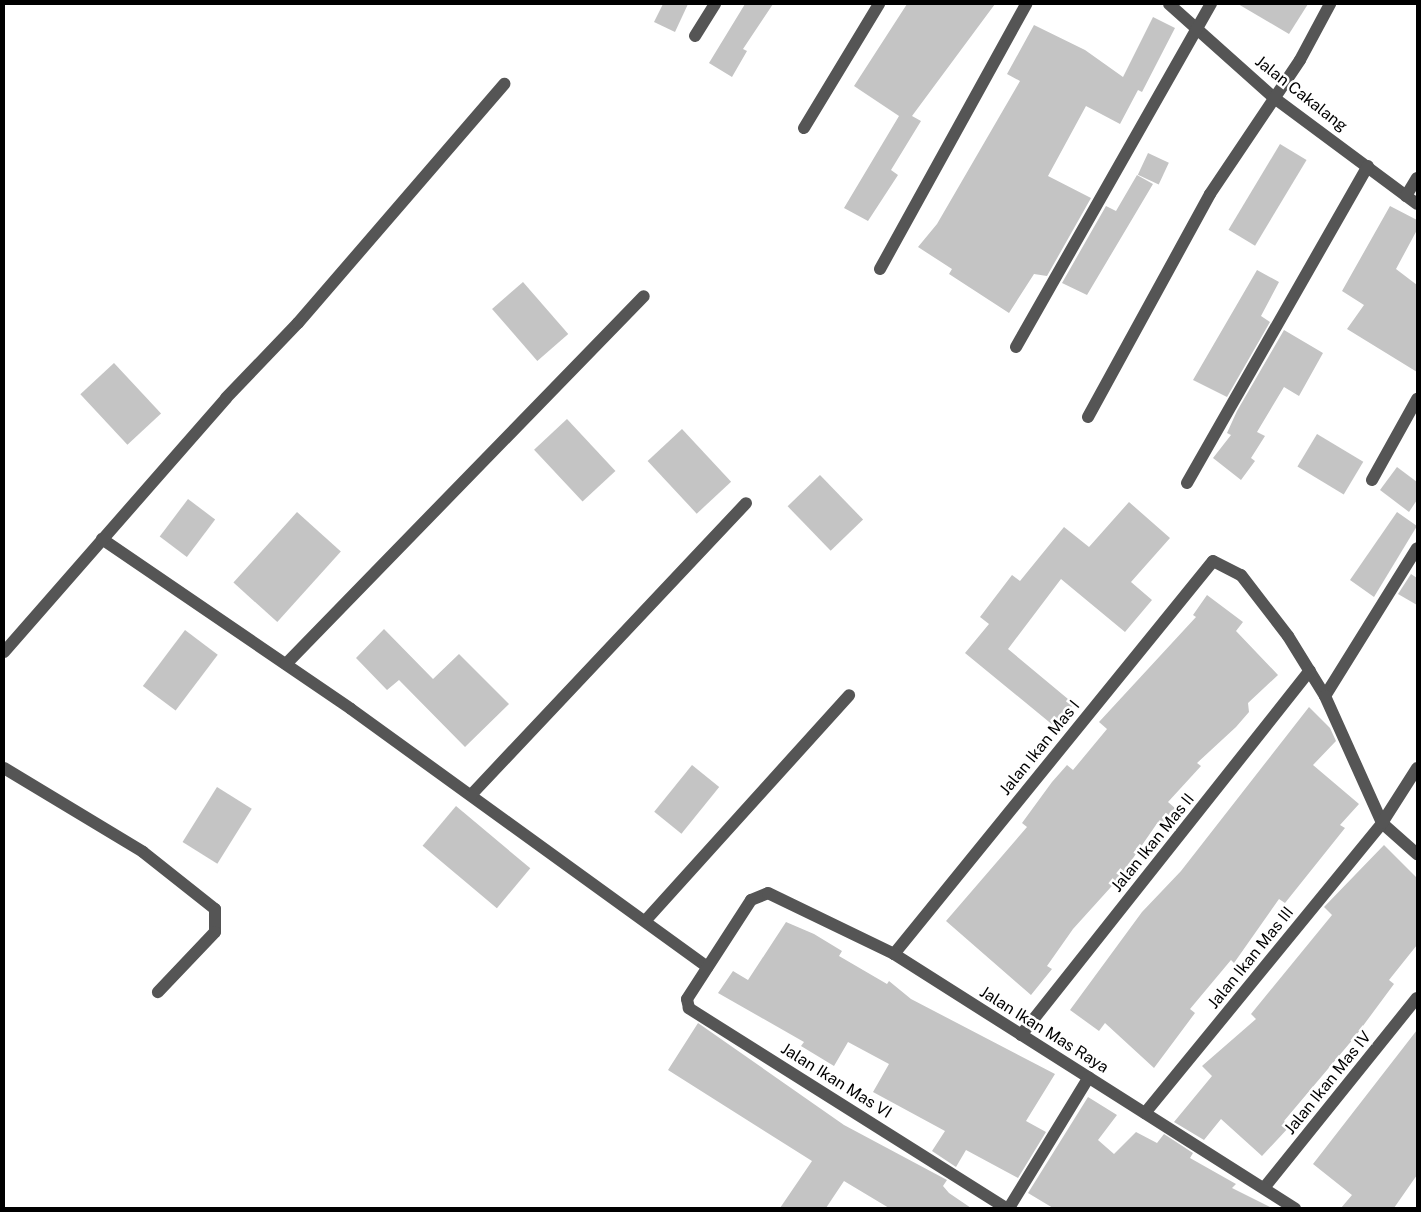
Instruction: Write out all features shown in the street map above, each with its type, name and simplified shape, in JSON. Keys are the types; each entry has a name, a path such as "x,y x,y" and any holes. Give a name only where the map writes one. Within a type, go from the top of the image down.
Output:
{"street":[{"path":"695,36 715,4"},
{"path":"804,128 879,4"},
{"path":"880,269 1026,4"},
{"name":"Jalan Cakalang","path":"1169,4 1198,27 1273,97 1417,204"},
{"path":"1016,347 1211,4"},
{"path":"1088,417 1210,194 1330,4"},
{"path":"4,652 102,539 298,324 504,84"},
{"path":"1187,483 1368,166"},
{"path":"1406,196 1417,178"},
{"path":"286,664 644,296"},
{"path":"1372,480 1417,400"},
{"path":"471,795 746,503"},
{"path":"102,539 286,664 646,920 708,967"},
{"path":"1325,696 1417,548"},
{"name":"Jalan Ikan Mas I","path":"894,954 1211,562 1220,561 1241,575 1310,671"},
{"path":"1310,671 1325,696 1382,823 1417,854"},
{"name":"Jalan Ikan Mas II","path":"1021,1034 1310,671"},
{"path":"646,920 849,695"},
{"path":"4,768 143,852 215,909 215,932 158,992"},
{"name":"Jalan Ikan Mas III","path":"1145,1113 1382,823 1417,768"},
{"name":"Jalan Ikan Mas Raya","path":"708,967 751,900 768,893 894,954 1296,1208"},
{"name":"Jalan Ikan Mas VI","path":"708,967 687,1000 691,1010 1007,1208"},
{"name":"Jalan Ikan Mas IV","path":"1264,1188 1417,998"},
{"path":"1007,1208 1089,1078"}],"building":[{"path":"663,4 688,4 675,32 654,22"},
{"path":"745,4 773,4 743,49 747,51 732,77 709,63"},
{"path":"907,4 995,4 912,116 921,121 891,170 898,175 868,221 844,208 899,116 854,86"},
{"path":"1238,4 1308,4 1289,34"},
{"path":"1153,17 1175,28 1142,92 1138,90 1120,124 1086,106 1048,176 1091,198 1047,276 1034,274 1009,313 949,274 952,269 918,247 937,224 1020,81 1007,74 1034,25 1085,50 1123,77"},
{"path":"1280,144 1307,160 1255,246 1228,230"},
{"path":"1148,153 1169,163 1159,184 1138,175"},
{"path":"1137,175 1153,184 1087,295 1062,283 1106,206 1116,211"},
{"path":"1390,206 1417,220 1417,230 1396,269 1417,285 1417,372 1347,329 1364,305 1342,291"},
{"path":"1257,270 1279,282 1261,316 1270,322 1227,397 1193,380"},
{"path":"523,282 568,334 537,361 492,309"},
{"path":"1284,330 1323,353 1299,396 1284,387 1257,432 1265,436 1251,458 1255,461 1241,480 1213,458 1231,435 1227,433 1237,411"},
{"path":"114,363 161,413 127,445 80,394"},
{"path":"567,419 615,471 583,502 534,450"},
{"path":"682,429 731,482 697,514 648,461"},
{"path":"1317,434 1363,462 1344,494 1297,467"},
{"path":"1397,467 1417,482 1417,500 1409,512 1380,490"},
{"path":"820,475 863,520 831,551 788,506"},
{"path":"188,499 215,519 187,557 160,537"},
{"path":"1129,502 1170,538 1131,582 1152,600 1125,632 1061,579 1008,649 1074,704 1054,726 965,653 989,624 980,617 1012,575 1020,581 1064,527 1089,547"},
{"path":"297,512 341,551 277,622 233,583"},
{"path":"1397,512 1417,526 1374,597 1350,580"},
{"path":"1411,574 1417,578 1417,605 1398,594"},
{"path":"1207,595 1243,622 1236,631 1278,675 1248,703 1249,712 1236,727 1197,763 1201,766 1168,802 1176,809 1162,825 1158,822 1120,877 1073,929 1047,966 1052,969 1031,995 946,921 1027,827 1022,823 1052,782 1067,765 1073,770 1107,729 1099,722 1196,617 1193,615"},
{"path":"384,629 433,679 459,654 509,704 465,747 399,680 387,690 356,658"},
{"path":"185,630 218,655 176,711 143,686"},
{"path":"1309,707 1330,728 1336,741 1313,765 1359,804 1340,825 1345,828 1285,903 1279,899 1234,963 1231,960 1190,1009 1195,1013 1154,1068 1105,1023 1099,1031 1070,1010 1142,912 1181,871"},
{"path":"692,765 719,787 681,834 654,812"},
{"path":"217,787 252,809 217,864 183,842"},
{"path":"456,806 530,868 497,908 423,846"},
{"path":"1384,845 1417,878 1417,945 1389,980 1394,984 1354,1038 1284,1121 1290,1126 1262,1156 1221,1119 1204,1140 1174,1122 1212,1076 1202,1066 1256,1019 1251,1014 1332,915 1324,907"},
{"path":"786,922 814,934 842,951 839,956 887,984 889,981 911,999 1055,1074 1026,1121 1046,1132 1018,1178 966,1150 956,1167 932,1151 945,1131 873,1092 889,1064 848,1042 834,1066 801,1046 804,1042 718,993 733,971 748,980"},
{"path":"698,1023 844,1125 947,1180 943,1186 949,1193 971,1208 889,1208 844,1181 826,1208 780,1208 812,1161 668,1070"},
{"path":"1417,1030 1417,1175 1394,1208 1341,1208 1352,1195 1313,1164"},
{"path":"1088,1097 1117,1115 1098,1140 1114,1154 1136,1132 1157,1143 1164,1134 1193,1153 1190,1158 1236,1184 1232,1188 1272,1208 1053,1208 1028,1193"}]}
